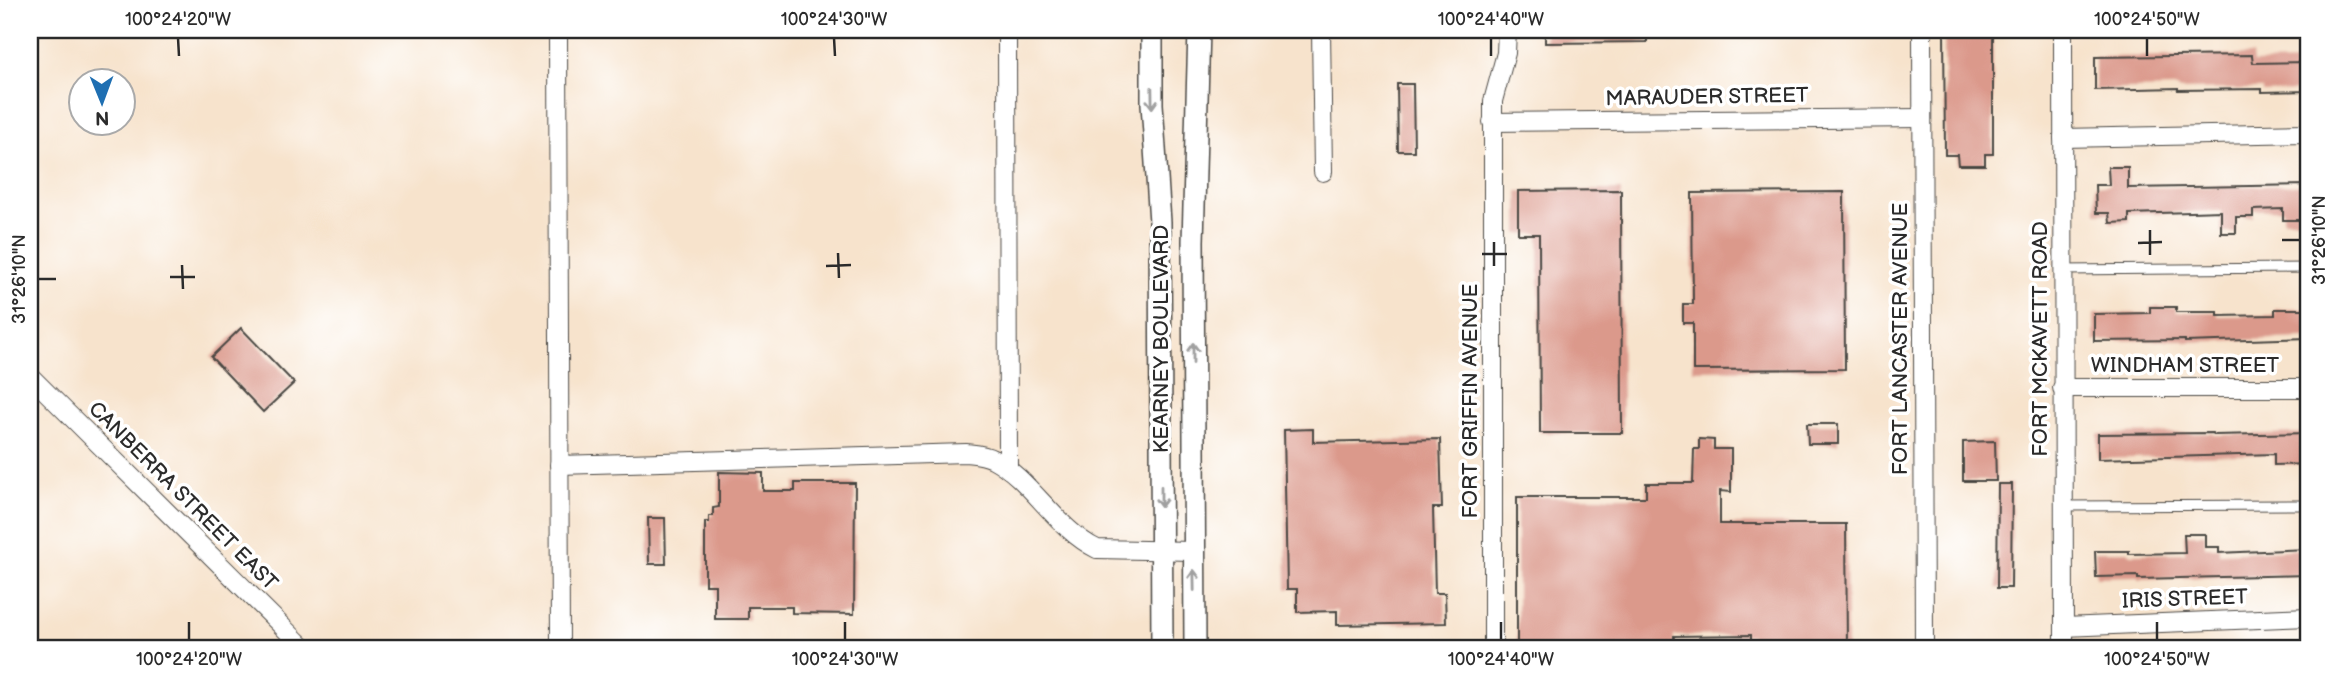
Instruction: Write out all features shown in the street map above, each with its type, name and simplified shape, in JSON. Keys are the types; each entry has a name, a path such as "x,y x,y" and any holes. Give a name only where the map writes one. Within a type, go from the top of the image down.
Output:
{"street":[{"path":"558,30 560,648"},
{"path":"1007,30 1008,469"},
{"name":"KEARNEY BOULEVARD","path":"1152,30 1152,104 1160,222 1162,648"},
{"name":"KEARNEY BOULEVARD","path":"1195,648 1193,241 1199,30"},
{"path":"1321,30 1323,172"},
{"name":"FORT GRIFFIN AVENUE","path":"1493,648 1492,122 1493,101 1506,53 1507,30"},
{"name":"FORT LANCASTER AVENUE","path":"1922,30 1924,648"},
{"name":"FORT MCKAVETT ROAD","path":"2063,30 2064,648"},
{"name":"MARAUDER STREET","path":"1492,122 1922,118"},
{"path":"2063,138 2308,133"},
{"name":"CANBERRA STREET EAST","path":"30,376 304,648"},
{"name":"WINDHAM STREET","path":"2062,388 2308,388"},
{"path":"559,465 982,454 1008,469 1085,544 1097,550 1193,551"},
{"name":"IRIS STREET","path":"2064,627 2308,618"}],"lane":[{"path":"2062,270 2308,268"},
{"path":"2063,506 2308,505"}],"building":[{"path":"1545,30 1647,30 1647,42 1545,43"},
{"path":"1944,30 1993,30 1993,154 1985,154 1985,165 1958,165 1957,155 1945,155"},
{"path":"2252,55 2253,63 2308,62 2308,91 2178,88 2095,90 2095,57"},
{"path":"1397,84 1413,84 1414,151 1398,151"},
{"path":"2108,167 2128,167 2128,188 2308,185 2308,220 2283,220 2283,209 2253,210 2253,217 2236,217 2236,233 2221,233 2221,211 2129,214 2129,222 2110,223 2109,213 2096,213 2095,185 2109,185"},
{"path":"1621,190 1622,433 1540,433 1539,234 1518,234 1518,191"},
{"path":"1844,192 1845,369 1693,370 1693,323 1683,323 1683,304 1693,304 1692,193"},
{"path":"2150,307 2176,307 2176,312 2218,312 2218,316 2275,315 2275,309 2308,309 2308,338 2185,342 2094,341 2094,314 2150,313"},
{"path":"241,328 294,383 263,412 211,357"},
{"path":"1807,424 1838,424 1838,444 1808,444"},
{"path":"1313,429 1313,442 1440,439 1442,508 1433,508 1435,593 1445,593 1446,623 1337,625 1337,611 1297,612 1297,589 1287,589 1284,430"},
{"path":"2308,433 2308,464 2274,465 2274,454 2098,459 2098,434"},
{"path":"1699,439 1714,440 1714,449 1731,449 1731,492 1720,491 1720,524 1846,524 1847,648 1751,648 1751,635 1674,636 1674,647 1517,647 1517,497 1646,497 1646,483 1693,483 1694,449 1699,449"},
{"path":"1995,441 1996,481 1963,481 1963,442"},
{"path":"719,472 763,473 763,491 795,491 795,483 855,483 854,614 792,613 792,607 748,607 748,619 715,619 715,585 705,585 705,522 709,522 709,516 713,516 713,508 719,507"},
{"path":"1998,484 2012,484 2011,588 1997,588"},
{"path":"648,518 665,518 666,564 649,564"},
{"path":"2184,534 2205,534 2205,547 2219,547 2219,553 2308,549 2308,575 2138,579 2138,576 2096,577 2095,551 2129,551 2129,554 2185,553"}]}
